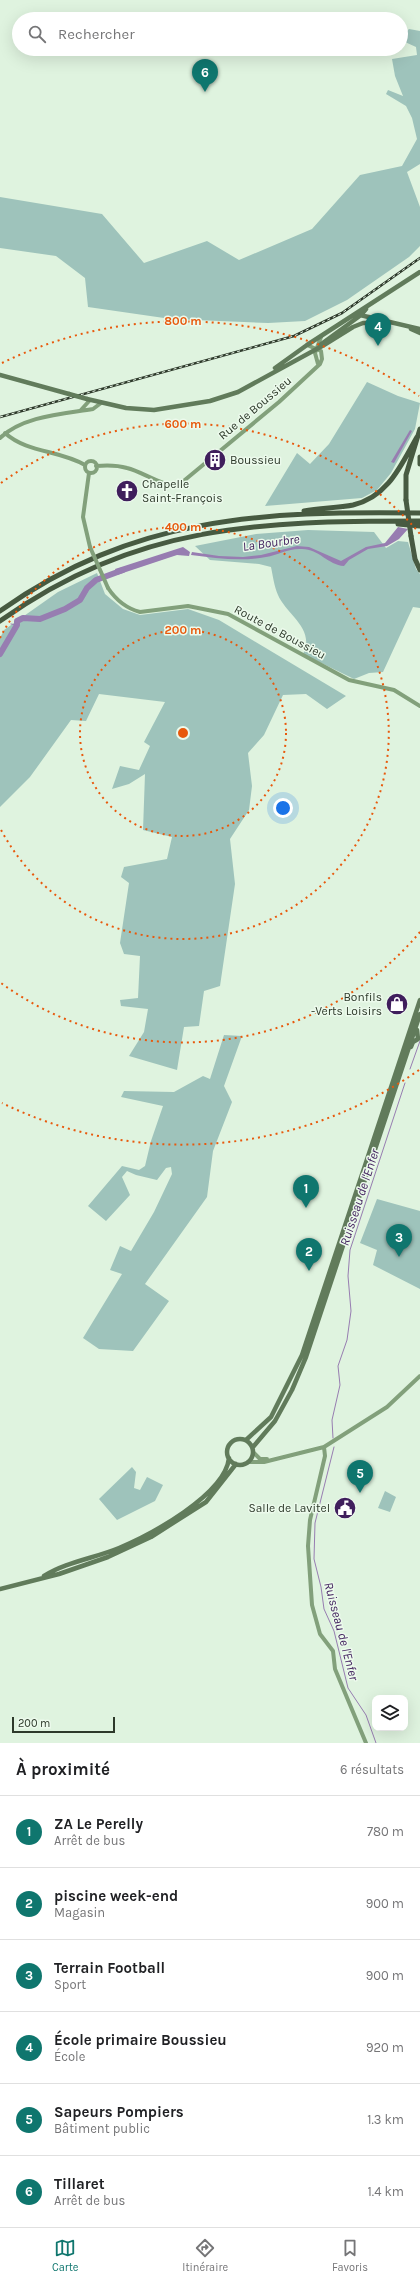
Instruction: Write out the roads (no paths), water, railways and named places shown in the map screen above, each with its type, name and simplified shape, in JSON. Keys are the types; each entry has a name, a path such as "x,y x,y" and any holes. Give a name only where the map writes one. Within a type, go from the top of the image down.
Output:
{"highway":[{"path":"420,429 419,439 409,472 406,500 415,559 420,570"},
{"path":"0,611 61,574 140,541 214,522 290,514 351,505 372,498 386,488 419,439"},
{"path":"420,457 420,464"},
{"path":"290,514 418,513"},
{"path":"0,621 43,592 88,569 131,552 172,540 217,530 274,524 420,521"},
{"path":"400,522 418,526"},
{"path":"412,536 420,565"}],"main road":[{"path":"314,351 367,308 420,272"},
{"path":"271,372 307,345 359,314 389,323 420,329"},
{"path":"0,375 101,403 142,409 184,407 224,397 314,351 353,327 363,323 389,323"},
{"path":"406,326 420,333"},
{"path":"321,351 324,345"},
{"path":"246,1440 272,1417 302,1355 420,1000"},
{"path":"253,1447 275,1421 292,1390 306,1357 420,1015"},
{"path":"0,1589 59,1574 108,1557 169,1528 208,1499 236,1464 248,1462 254,1453 253,1447 246,1440 237,1439 231,1442 228,1448 229,1458 225,1471 212,1487 166,1524 119,1548 41,1578"},
{"path":"229,1458 236,1464"}],"street":[{"path":"314,351 321,336"},
{"path":"307,345 314,351 319,360 318,366"},
{"path":"314,351 321,351 322,359 318,366"},
{"name":"Rue de Boussieu","path":"96,466 111,465 126,467 164,484 180,484 279,402 318,366"},
{"path":"79,411 86,406 89,400"},
{"path":"0,438 5,433 18,426 38,419 93,409 101,403"},
{"path":"5,433 24,446 70,456 85,464"},
{"path":"91,461 96,466 95,470 89,473 86,470 85,464 91,461"},
{"name":"Route de Boussieu","path":"89,473 82,517 90,547 108,588 116,601 140,612 188,606 228,614 349,680 383,686 394,690 420,706"},
{"path":"248,1462 260,1463 324,1447 384,1410 420,1376"},
{"path":"324,1447 325,1456 310,1520 308,1546 312,1606 320,1634 333,1651 334,1669 366,1743"},
{"path":"254,1453 257,1458 264,1460 293,1455"}],"waterway":[{"name":"La Bourbre","path":"0,654 17,625 17,621 23,618 40,619 65,609 80,600 87,588 96,580 123,570"},
{"name":"La Bourbre","path":"11,624 17,625"},
{"name":"Ruisseau de l'Enfer","path":"410,1069 420,1041"},
{"name":"Ruisseau de l'Enfer","path":"333,1438 332,1420 340,1385 338,1366 347,1340 351,1311 348,1276 350,1250 405,1083"},
{"name":"Ruisseau de l'Enfer","path":"334,1447 315,1523 314,1559 321,1587 324,1609 334,1631 348,1688 366,1715 376,1743"}],"railway":[{"path":"0,417 294,336 342,313 420,258"}],"place":[{"name":"Tillaret","path":"205,92"},
{"name":"École primaire Boussieu","path":"378,346"},
{"name":"Boussieu","path":"215,460"},
{"name":"Chapelle Saint-François","path":"127,491"},
{"name":"Bonfils -Verts Loisirs","path":"397,1004"},
{"name":"ZA Le Perelly","path":"306,1208"},
{"name":"Terrain Football","path":"399,1257"},
{"name":"piscine week-end","path":"309,1271"},
{"name":"Sapeurs Pompiers","path":"360,1493"},
{"name":"Salle de Lavitel","path":"345,1508"}]}
